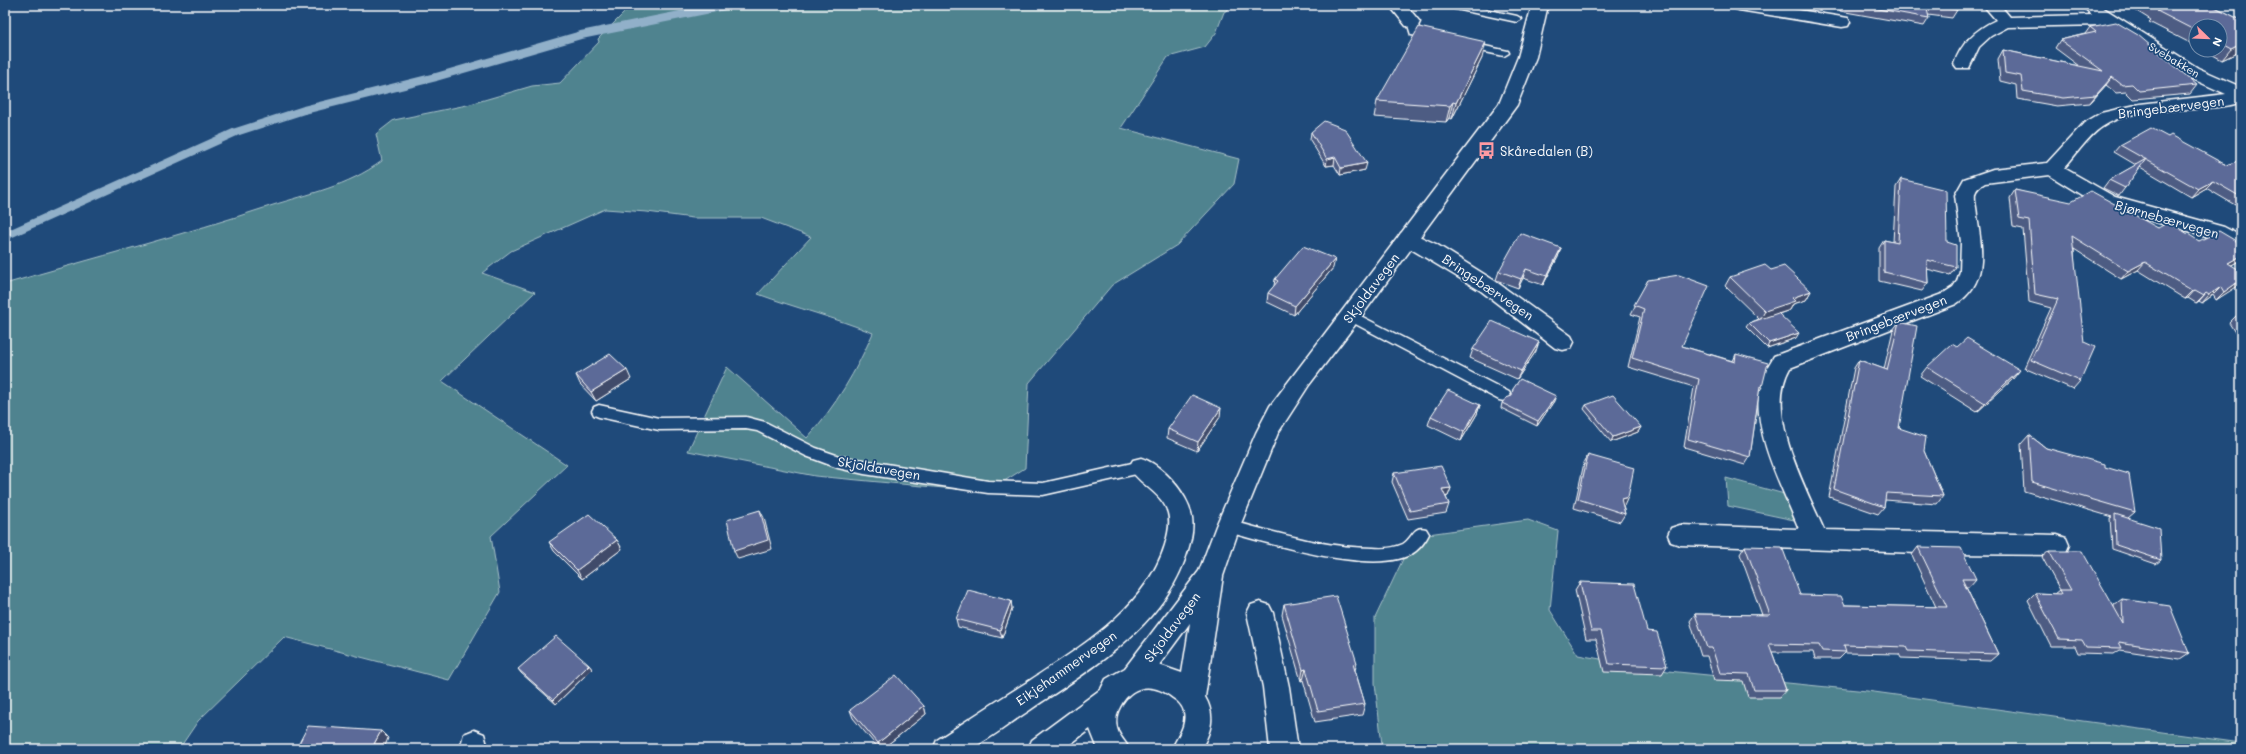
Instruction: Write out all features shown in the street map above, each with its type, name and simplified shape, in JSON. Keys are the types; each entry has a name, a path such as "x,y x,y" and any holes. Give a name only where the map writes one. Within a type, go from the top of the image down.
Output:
{"street":[{"path":"1397,5 1412,22"},
{"name":"Skjoldavegen","path":"1192,697 1210,576 1228,526 1278,412 1301,379 1351,316 1508,105 1527,58 1540,5"},
{"path":"1739,5 1796,9 1842,22"},
{"path":"1991,5 2006,22"},
{"name":"Svebakken","path":"2089,5 2109,20 2192,72 2239,94"},
{"path":"1963,64 1964,54 1982,34 1991,27 2006,22 2109,20"},
{"name":"Bringebærvegen","path":"1815,538 1780,451 1771,422 1770,394 1774,375 1782,362 1949,299 1960,292 1967,283 1970,271 1971,242 1965,195 1971,183 1978,179 1993,175 2052,169 2095,123 2109,115 2128,111 2229,100 2239,94"},
{"name":"Bjørnebærvegen","path":"2052,169 2108,202 2217,232 2241,244"},
{"name":"Bringebærvegen","path":"1408,238 1444,257 1508,299 1563,342"},
{"name":"Eikjehammervegen","path":"947,749 1066,670 1111,638 1142,610 1163,580 1178,551 1182,527 1179,508 1167,492 1141,467"},
{"path":"1680,534 1948,544 2057,545"},
{"name":"Skjoldavegen","path":"1134,677 1210,576"},
{"path":"1260,613 1276,687 1284,749"},
{"path":"1042,749 1107,699 1116,687 1134,677 1150,674 1167,677 1181,685 1192,697 1198,712 1198,742"},
{"path":"1107,699 1102,714 1104,731 1115,749"}],"lane":[{"path":"1451,5 1517,19"},
{"path":"1412,22 1415,33 1504,53"},
{"path":"1351,316 1504,396"},
{"name":"Skjoldavegen","path":"599,411 659,424 746,423 760,426 822,457 838,462 864,468 988,487 1043,489 1141,467"},
{"path":"1228,526 1351,555 1397,552 1409,548 1421,534"}],"green space":[{"path":"632,5 1235,5 1224,12 1216,33 1205,47 1168,57 1121,128 1239,159 1234,184 1177,245 1112,285 1029,383 1025,468 987,492 815,476 688,451 727,367 807,438 836,401 860,361 873,333 758,294 811,237 761,218 693,218 647,212 605,209 511,251 482,273 535,292 442,381 567,465 491,536 500,592 449,680 284,637 198,721 179,749 5,749 5,284 204,227 342,183 369,170 382,161 376,134 394,120 467,105 532,86 560,83 599,42 598,39"},
{"path":"1726,478 1799,498 1808,523 1728,506"},
{"path":"1528,520 1558,531 1550,610 1578,655 1668,671 1867,691 2241,743 2241,749 1386,749 1382,745 1375,683 1375,618 1414,536"}],"building":[{"path":"1855,5 1926,5 1929,18"},
{"path":"1926,5 1956,5 1957,10"},
{"path":"2152,5 2211,5 2241,20 2241,44 2231,49 2228,47 2228,18 2188,18 2188,27 2157,11 2161,10"},
{"path":"2116,22 2138,35 2197,85 2139,91 2132,84 2122,85 2112,77 2096,95 2063,98 2023,91 2021,76 2005,73 2003,50 2103,71 2060,40 2096,32 2090,27"},
{"path":"1419,27 1486,42 1456,103 1453,102 1450,106 1377,101"},
{"path":"1324,121 1345,129 1367,163 1341,168 1335,157 1327,159 1311,132"},
{"path":"2151,128 2168,137 2171,135 2226,165 2241,160 2241,197 2213,181 2198,189 2120,145"},
{"path":"2146,159 2125,188 2109,180"},
{"path":"1901,179 1946,190 1947,242 1956,245 1956,267 1927,260 1928,283 1884,272 1884,240 1898,243"},
{"path":"2015,190 2071,202 2091,191 2158,228 2169,222 2199,241 2219,231 2241,244 2241,256 2228,263 2241,271 2241,280 2224,292 2221,287 2209,295 2206,293 2204,295 2195,290 2193,291 2145,262 2128,271 2072,236 2084,342 2095,347 2080,381 2031,360 2058,299 2035,294 2029,221 2019,219"},
{"path":"1520,233 1561,248 1547,276 1526,269 1521,279 1499,271"},
{"path":"1303,246 1335,259 1295,306 1268,293 1278,281 1275,279"},
{"path":"1765,265 1771,270 1784,266 1811,291 1792,298 1795,301 1765,311 1730,277"},
{"path":"1679,275 1709,286 1682,346 1735,362 1736,354 1768,363 1762,387 1760,386 1750,457 1688,439 1699,379 1632,358 1644,309 1634,305 1648,280"},
{"path":"1778,313 1799,333 1769,343 1749,323"},
{"path":"1492,321 1539,342 1521,371 1473,349"},
{"path":"1899,322 1917,326 1899,428 1926,437 1924,451 1943,496 1886,493 1884,507 1834,489 1859,360 1887,370"},
{"path":"1967,338 2020,370 1985,403 1927,367 1952,344 1957,347"},
{"path":"610,354 627,370 591,392 576,375"},
{"path":"1520,379 1556,396 1538,421 1502,403 1506,398 1512,396 1513,389"},
{"path":"1448,390 1480,405 1464,432 1431,416"},
{"path":"1192,395 1221,408 1198,442 1168,429"},
{"path":"1613,395 1641,427 1613,437 1586,405"},
{"path":"2029,435 2046,448 2105,464 2105,467 2129,474 2135,512 2032,482"},
{"path":"1588,455 1634,468 1628,497 1621,499 1625,514 1578,499"},
{"path":"1441,466 1451,488 1442,489 1449,504 1410,511 1394,473"},
{"path":"760,510 768,540 734,551 727,520"},
{"path":"589,514 617,540 577,570 549,542"},
{"path":"2115,514 2159,528 2161,560 2116,545"},
{"path":"1745,546 1782,547 1800,595 1841,596 1845,605 1947,607 1918,547 1961,548 1976,579 1962,579 1998,654 1908,651 1906,647 1844,645 1846,652 1822,651 1819,645 1769,644 1786,690 1754,690 1749,674 1720,673 1712,648 1707,648 1695,614 1770,615"},
{"path":"2049,551 2082,551 2123,623 2122,599 2170,606 2189,653 2119,642 2122,648 2086,647 2082,640 2059,639 2035,593 2062,594 2060,590 2071,590"},
{"path":"1580,582 1634,584 1647,631 1657,632 1667,666 1609,664 1601,631 1591,631"},
{"path":"968,590 1011,601 1000,630 956,619"},
{"path":"1336,596 1357,663 1353,664 1365,704 1318,711 1306,669 1303,670 1284,604"},
{"path":"556,636 589,665 553,700 518,669"},
{"path":"896,675 924,706 878,743 850,710"},
{"path":"308,726 381,731 374,744 383,744 381,749 296,749"}],"waterway":[{"path":"5,236 236,132 304,110 436,77 581,35 730,5"}],"place":[{"name":"Skåredalen (B)","path":"1487,151"}]}
